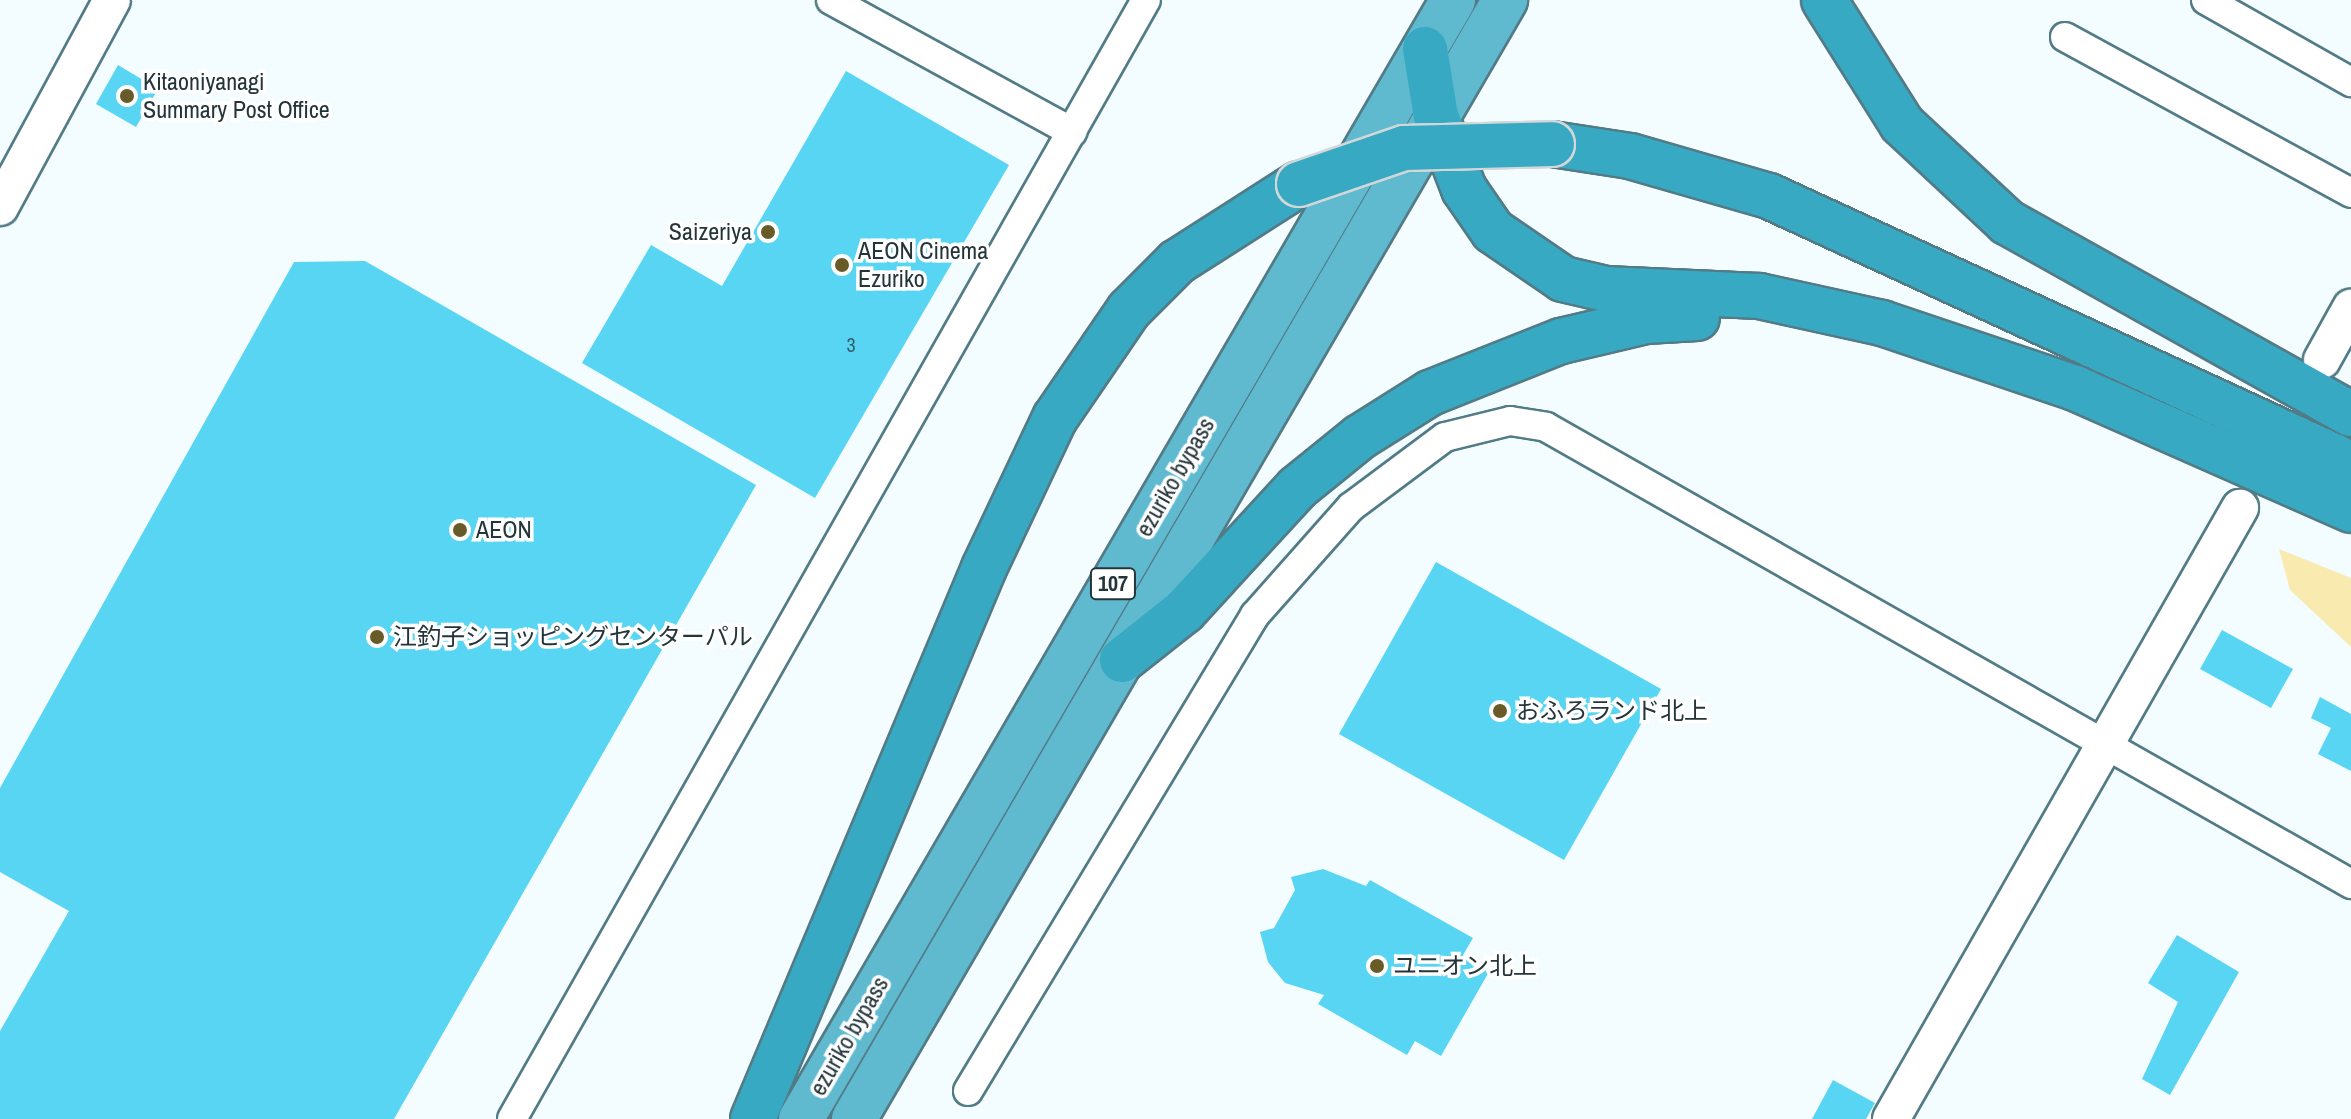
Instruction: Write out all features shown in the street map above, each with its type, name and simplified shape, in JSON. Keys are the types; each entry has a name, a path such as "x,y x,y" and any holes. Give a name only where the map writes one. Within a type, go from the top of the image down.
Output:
{"highway":[{"name":"ezuriko bypass","path":"801,1119 1453,0"},
{"name":"ezuriko bypass","path":"854,1119 1505,0"},
{"path":"1824,0 1902,124 2007,222 2351,414"},
{"path":"1425,49 1436,116 1464,189 1493,231 1563,279 1802,306 1966,347 2351,510"},
{"path":"753,1119 984,568 1055,418 1129,310 1177,262 1299,184 1404,148 1552,144 1630,156 1769,196 2351,464"},
{"path":"1122,660 1184,611 1297,488 1360,437 1430,393 1495,362 1589,334 1646,321 1802,306"}],"street":[{"path":"0,207 112,0"},
{"path":"831,0 1072,132"},
{"path":"512,1119 1146,0"},
{"path":"2206,0 2351,82"},
{"path":"2065,37 2351,193"},
{"path":"2322,360 2351,308"},
{"path":"968,1091 1255,615 1351,507 1445,437 1480,426 1546,427 2351,884"},
{"path":"1891,1119 2240,508"}],"shaded area":[{"path":"2279,549 2351,578 2351,647 2290,590"}],"building":[{"path":"118,65 158,89 136,127 96,104"},
{"name":"AEON Cinema Ezuriko","path":"846,71 1009,165 815,498 582,363 651,245 722,286"},
{"name":"江釣子ショッピングセンターパル","path":"365,261 756,485 394,1119 0,1119 0,1031 69,911 0,872 0,788 294,262"},
{"name":"おふろランド北上","path":"1436,562 1661,689 1564,860 1339,734"},
{"path":"2222,630 2293,669 2271,708 2200,669"},
{"path":"2320,697 2351,714 2351,771 2318,754 2331,728 2311,718"},
{"name":"ユニオン北上","path":"1323,869 1366,886 1370,880 1473,938 1463,955 1490,970 1441,1056 1415,1041 1407,1055 1318,1004 1324,995 1285,983 1268,962 1260,932 1274,928 1295,890 1291,877"},
{"path":"2177,935 2239,972 2170,1095 2142,1079 2178,1002 2148,983"},
{"path":"1833,1080 1875,1103 1866,1119 1812,1119"}],"place":[{"name":"Kitaoniyanagi Summary Post Office","path":"127,96"},
{"name":"Saizeriya","path":"768,232"},
{"name":"AEON Cinema Ezuriko","path":"842,265"},
{"name":"AEON","path":"460,530"},
{"name":"江釣子ショッピングセンターパル","path":"377,637"},
{"name":"おふろランド北上","path":"1500,711"},
{"name":"ユニオン北上","path":"1377,966"}]}
